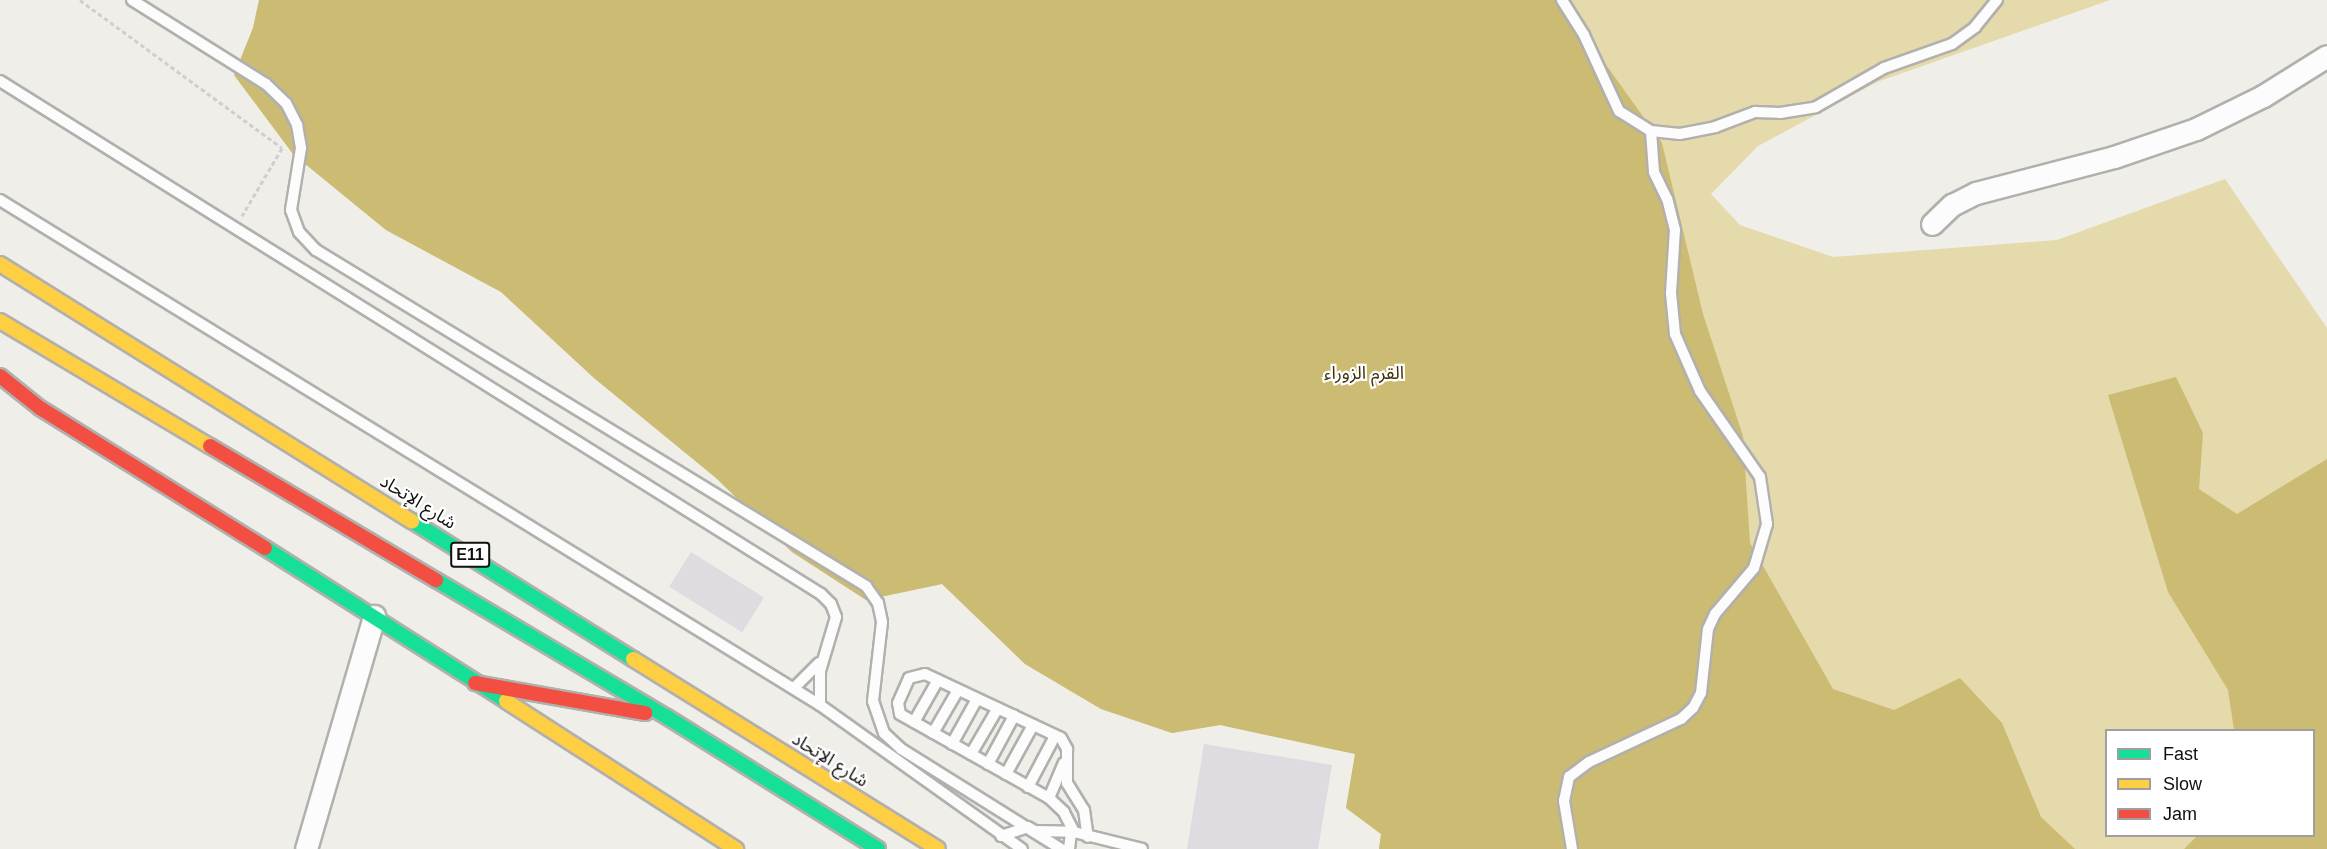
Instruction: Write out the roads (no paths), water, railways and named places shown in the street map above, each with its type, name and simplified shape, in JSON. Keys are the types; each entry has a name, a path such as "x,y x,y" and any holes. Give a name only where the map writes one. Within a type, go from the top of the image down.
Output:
{"main road":[{"name":"شارع الإتحاد","path":"0,264 938,849"},
{"name":"E11","path":"0,321 668,717 878,849"},
{"path":"0,376 40,408 375,616 475,683 736,849"},
{"path":"475,683 668,717"}],"street":[{"path":"1932,224 1952,205 1976,193 2114,158 2196,129 2263,96 2326,58"},
{"path":"306,849 375,616"}],"lane":[{"path":"132,0 266,84 286,103 297,125 301,148 291,210 300,232 316,250 866,586 878,603 882,622 873,701 884,733 901,749 1035,831 1072,832 1142,849"},
{"path":"1562,0 1588,44 1611,101 1629,120 1651,131 1698,131 1755,112 1780,113 1816,107 1884,68 1952,44 1975,27 1997,0"},
{"path":"0,81 821,594 831,604 836,617 820,670 820,705"},
{"path":"1572,849 1564,801 1569,777 1589,762 1681,719 1693,708 1701,693 1703,644 1708,629 1715,614 1754,568 1767,524 1760,477 1700,391 1675,334 1671,293 1675,230 1668,199 1654,172 1651,131"},
{"path":"0,200 794,688 1022,849"},
{"path":"794,688 826,652"},
{"path":"1069,849 1072,832 1064,812 1049,798 900,714 897,706 909,678 921,673 938,680 1056,736 1065,743 1068,755 1067,783 1084,810 1088,837"},
{"path":"914,722 938,680"},
{"path":"933,733 958,690"},
{"path":"952,744 977,699"},
{"path":"971,754 998,708"},
{"path":"988,764 1014,716"},
{"path":"1006,774 1033,725"},
{"path":"1028,787 1056,736"},
{"path":"1049,798 1068,755"},
{"path":"1001,836 1028,827"},
{"path":"1028,827 1061,849"}],"park label":[{"name":"القرم الزوراء","path":"1364,373"}]}
